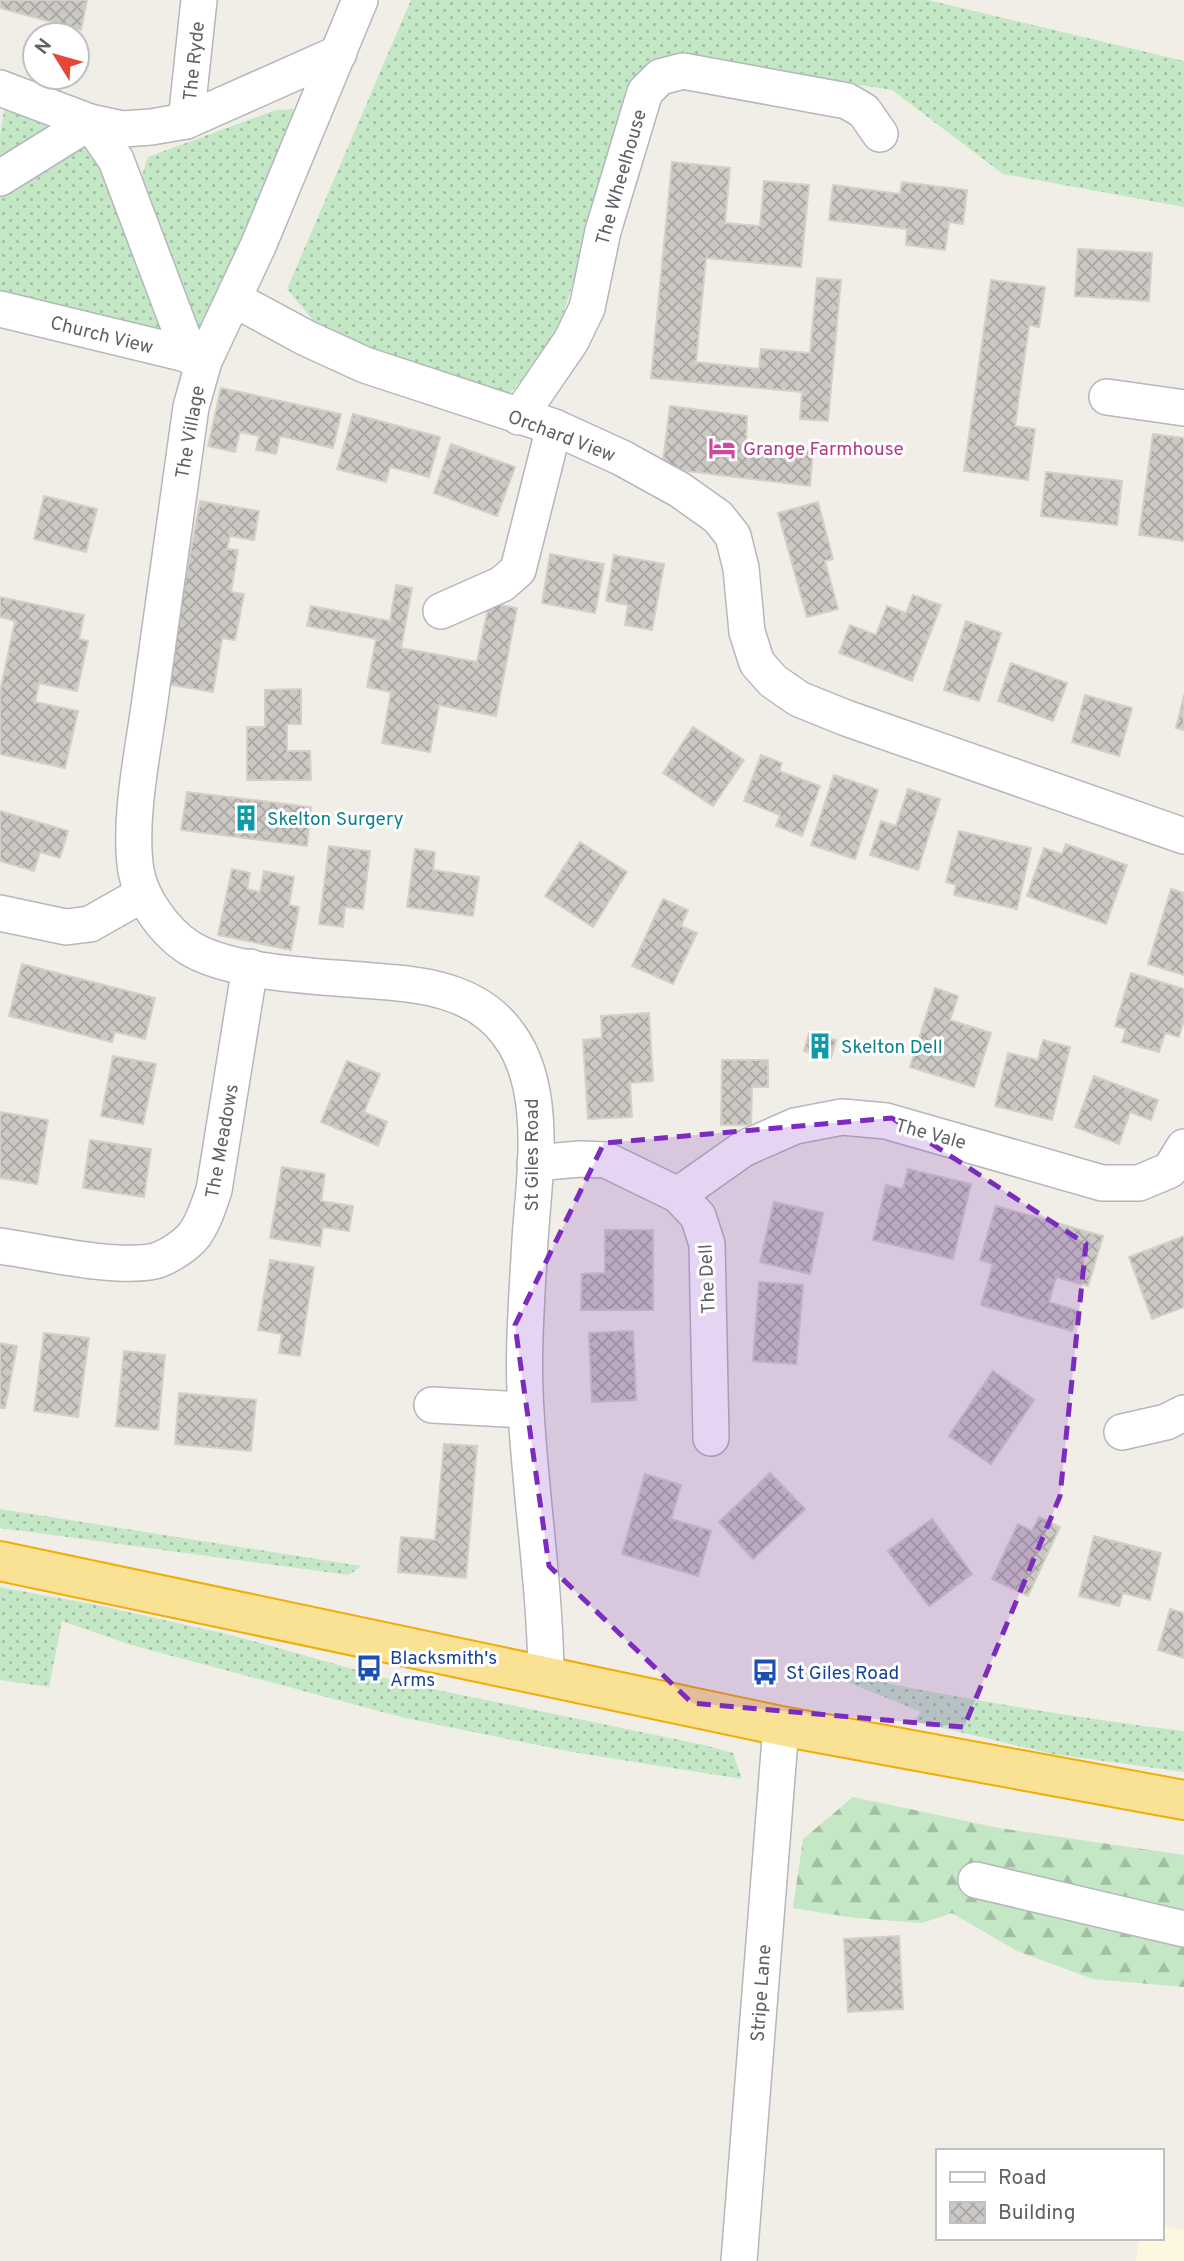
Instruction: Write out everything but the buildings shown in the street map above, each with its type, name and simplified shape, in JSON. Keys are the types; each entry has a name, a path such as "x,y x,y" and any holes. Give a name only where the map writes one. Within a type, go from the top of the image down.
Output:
{"highway":[{"path":"0,1561 780,1726 1184,1800"}],"street":[{"name":"The Ryde","path":"186,121 199,0"},
{"name":"The Village","path":"143,894 136,871 134,830 197,358 234,299 360,0"},
{"path":"0,89 90,122 123,129 151,127 186,121 339,53"},
{"name":"The Wheelhouse","path":"519,417 570,341 587,308 603,231 645,92 660,77 683,71 847,102 864,111 880,134"},
{"path":"0,178 90,122"},
{"name":"The Village","path":"90,122 116,160 197,358"},
{"name":"Orchard View","path":"234,299 306,338 365,365 554,427 633,464 680,490 718,517 733,536 741,568 747,632 757,663 773,681 799,699 846,718 1184,836"},
{"name":"Church View","path":"0,309 197,358"},
{"path":"1107,397 1184,408"},
{"path":"441,611 502,584 518,570 554,427"},
{"path":"0,913 66,927 90,924 143,894"},
{"name":"St Giles Road","path":"143,894 162,922 186,946 211,958 302,975 446,990 480,1005 510,1035 529,1074 535,1118 526,1317 525,1410 545,1622 546,1675"},
{"name":"The Meadows","path":"0,1246 115,1262 152,1262 176,1250 194,1236 215,1190 250,967"},
{"name":"The Vale","path":"678,1195 743,1149 795,1126 842,1117 886,1121 1102,1183 1139,1183 1170,1170 1184,1147"},
{"name":"The Dell","path":"535,1163 606,1160 678,1195 698,1216 707,1244 711,1438"},
{"path":"432,1405 525,1410"},
{"path":"1122,1432 1166,1422 1184,1413"},
{"name":"Stripe Lane","path":"739,2261 780,1726"},
{"path":"976,1880 1184,1929"}],"highlighted area":[{"path":"892,1118 1086,1244 1060,1496 964,1727 692,1703 549,1566 515,1325 604,1143"}],"shaded area":[{"path":"1163,2225 1184,2230 1184,2261 1136,2261 1139,2240 1163,2240"}],"green space":[{"path":"411,0 928,0 1184,61 1184,207 1003,174 892,90 679,57 641,71 554,342 505,399 321,330 287,289"},
{"path":"5,105 61,121 0,157 0,135"},
{"path":"303,109 196,340 139,184 148,157 276,110"},
{"path":"78,145 109,163 174,338 0,295 0,182"},
{"path":"0,1509 361,1566 349,1575 0,1528"},
{"path":"0,1587 97,1605 235,1636 399,1682 704,1745 733,1753 742,1779 572,1752 405,1718 131,1645 62,1621 49,1687 0,1680"},
{"path":"813,1668 998,1704 1184,1731 1184,1772 1053,1754 913,1721 921,1712"},
{"path":"853,1797 999,1828 1184,1855 1184,1987 1093,1979 1017,1951 952,1913 922,1923 855,1918 793,1908 803,1839"}],"place":[{"name":"Grange Farmhouse","path":"722,448"},
{"name":"Skelton Surgery","path":"246,818"},
{"name":"Skelton Dell","path":"820,1046"},
{"name":"Blacksmith's Arms","path":"369,1668"},
{"name":"St Giles Road","path":"765,1672"}]}
